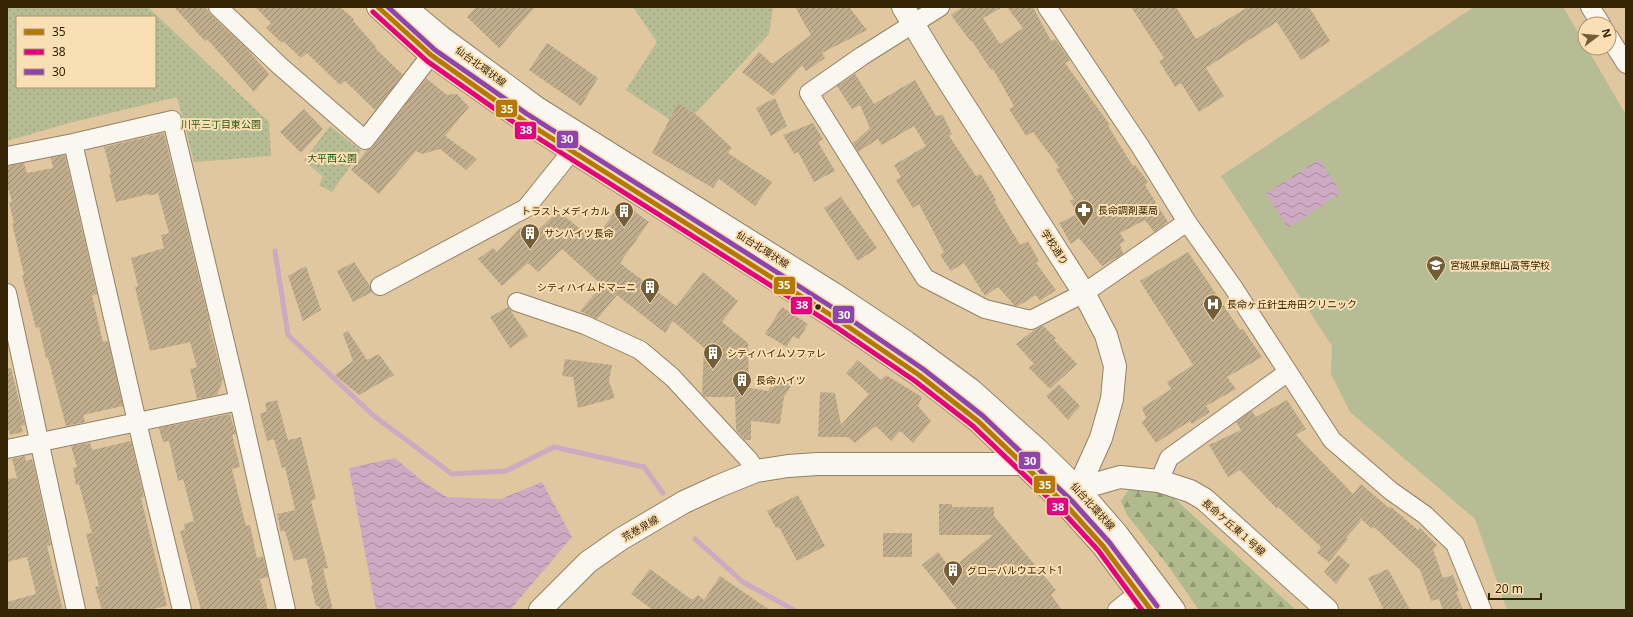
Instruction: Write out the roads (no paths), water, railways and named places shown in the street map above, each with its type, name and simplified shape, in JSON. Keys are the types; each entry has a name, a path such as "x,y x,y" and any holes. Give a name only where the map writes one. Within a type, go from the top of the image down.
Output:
{"main road":[{"name":"仙台北環状線","path":"378,7 431,55 523,120 571,152 834,317 919,375 988,429 1031,457"},
{"name":"仙台北環状線","path":"405,7 441,37 537,108 827,289 906,342 970,389 1031,457 1073,497 1117,534 1174,610"},
{"name":"学校通り","path":"908,16 1084,293 1106,336 1115,366 1112,399 1101,438 1073,497"},
{"name":"荒巻泉線","path":"540,610 588,562 621,539 684,502 756,471 788,466 818,464 1031,457"},
{"name":"長命ケ丘東１号線","path":"1073,497 1120,477 1160,480 1190,491 1204,499 1327,610"},
{"name":"仙台北環状線","path":"1073,497 1103,546 1144,602"}],"street":[{"path":"218,7 280,66 365,140 431,55"},
{"path":"940,7 908,16 862,56 809,93 925,278 985,309 1031,320 1084,293 1187,222"},
{"path":"1047,7 1140,146 1187,222 1233,287 1332,440 1390,491 1425,515 1455,544 1482,610"},
{"path":"1590,7 1596,16"},
{"path":"1617,50 1626,64"},
{"path":"7,156 73,143 172,120 240,401 286,610"},
{"path":"73,143 182,610"},
{"path":"380,286 526,208 571,152"},
{"path":"7,293 12,342 39,442 76,610"},
{"path":"517,302 585,325 640,350 672,377 749,460 756,471"},
{"path":"1160,480 1168,458 1288,372"},
{"path":"7,449 240,401"},
{"path":"1117,610 1144,602"}],"water":[{"path":"1319,159 1341,193 1288,228 1266,194"},
{"path":"395,458 425,483 447,497 501,499 542,482 572,537 510,610 376,610 349,468"}],"waterway":[{"path":"275,251 288,335 374,416 452,474 506,471 554,447 644,467 663,493"},
{"path":"695,539 743,582 794,610"}],"place":[{"name":"長命調剤薬局","path":"1084,227"},
{"name":"トラストメディカル","path":"624,228"},
{"name":"サンハイツ長命","path":"530,250"},
{"name":"宮城県泉館山高等学校","path":"1436,282"},
{"name":"シティハイムドマーニ","path":"650,304"},
{"name":"長命ヶ丘針生舟田クリニック","path":"1213,321"},
{"name":"シティハイムソファレ","path":"713,370"},
{"name":"長命ハイツ","path":"742,397"},
{"name":"グローバルウエスト1","path":"953,587"}],"park label":[{"name":"川平三丁目東公園","path":"221,124"},
{"name":"大平西公園","path":"332,158"}]}
